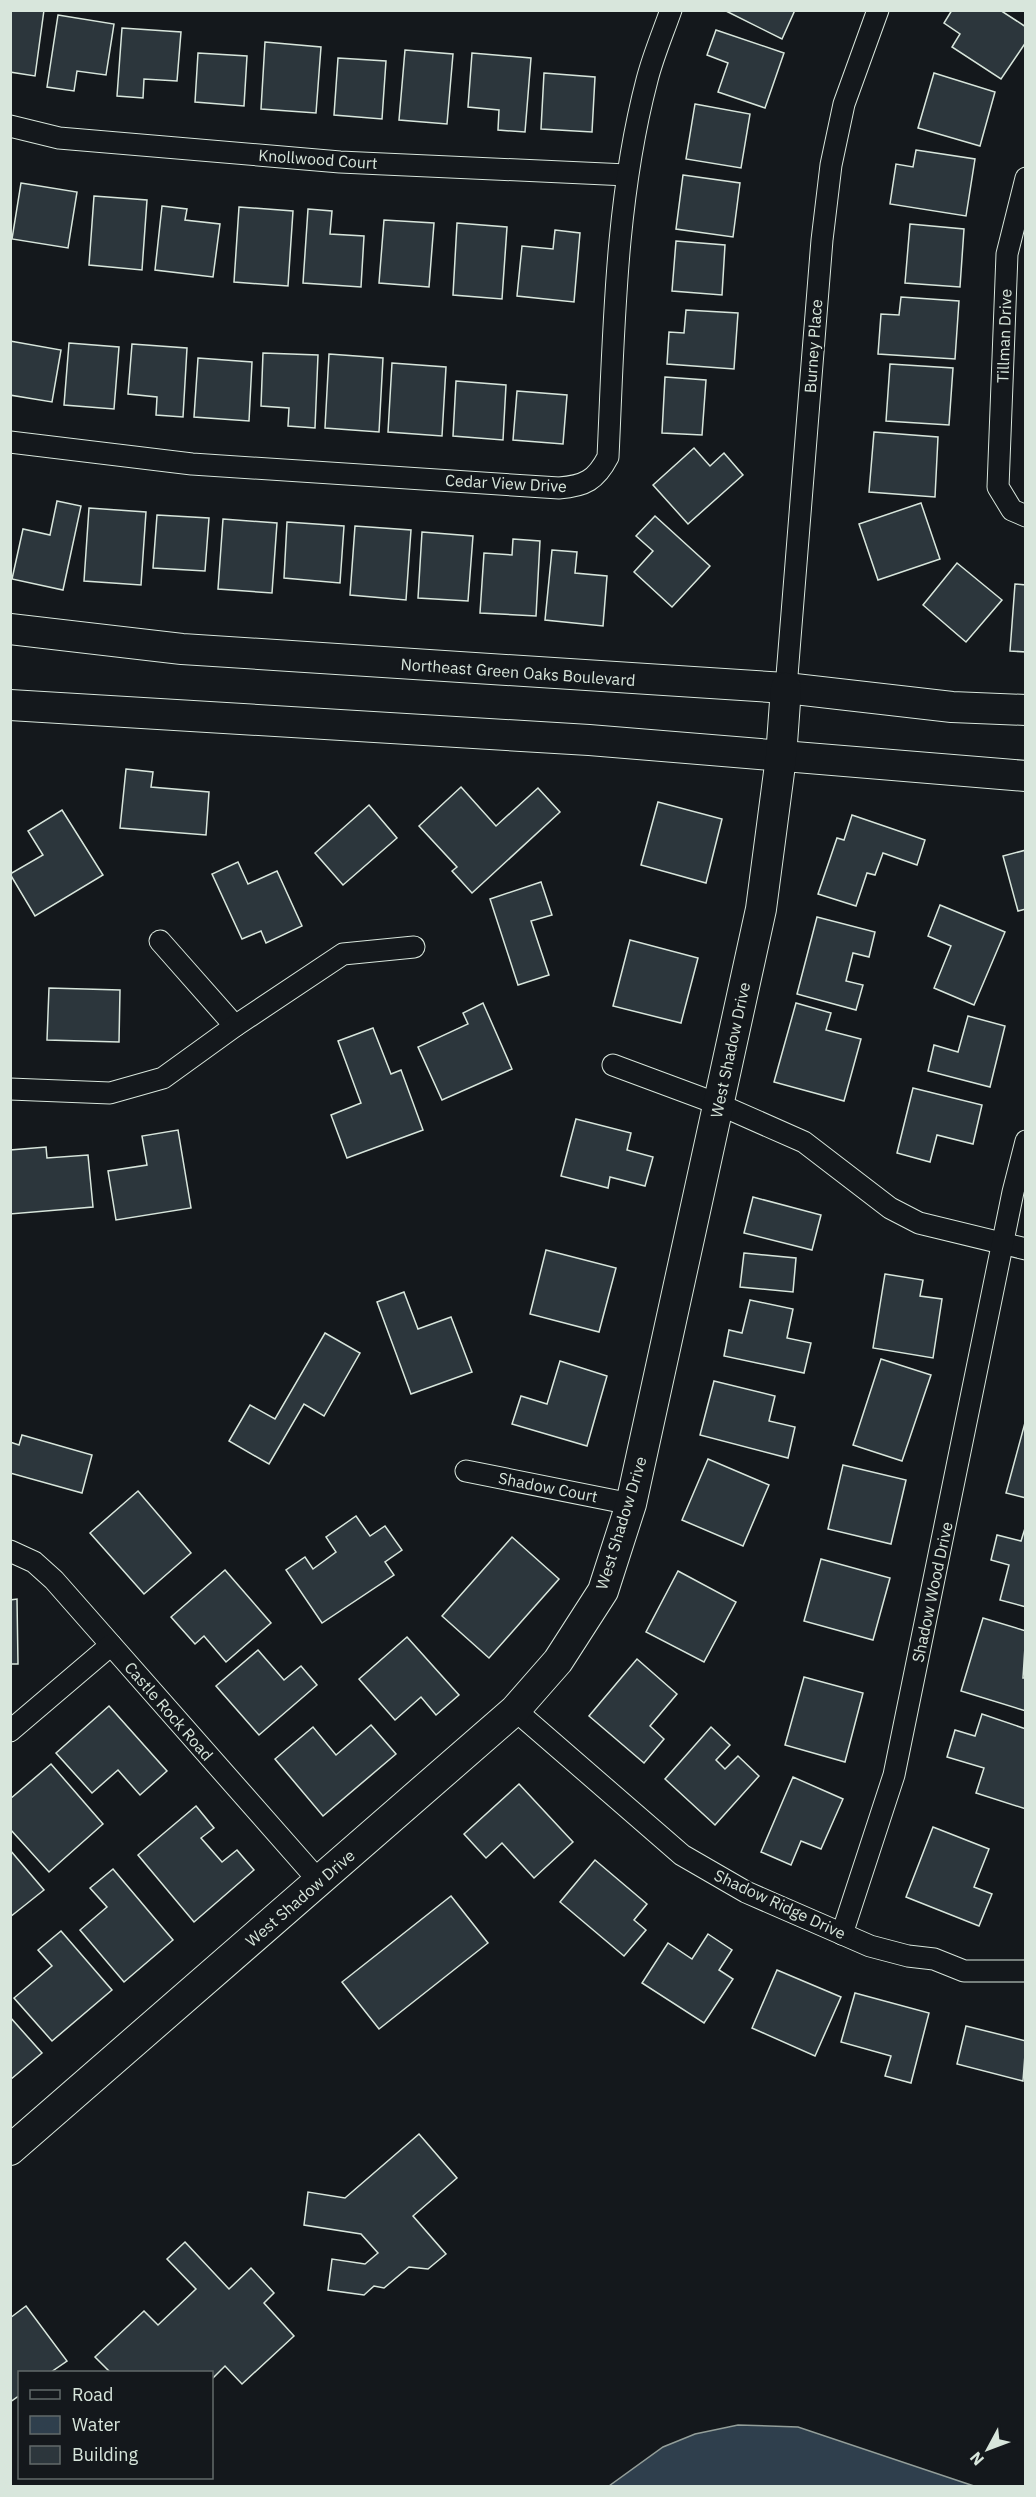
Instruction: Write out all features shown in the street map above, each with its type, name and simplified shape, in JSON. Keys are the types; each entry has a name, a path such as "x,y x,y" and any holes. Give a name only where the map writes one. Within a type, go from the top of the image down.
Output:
{"main road":[{"name":"Northeast Green Oaks Boulevard","path":"10,629 182,649 786,688 952,707 1026,710"},
{"name":"West Shadow Drive","path":"10,2150 515,1710 558,1661 603,1592 630,1504 760,909 781,757 786,688"},
{"path":"10,705 589,740 1026,776"}],"street":[{"name":"Cedar View Drive","path":"10,442 192,464 560,488 583,486 594,479 608,457 616,278 627,175 647,79 671,10"},
{"name":"Burney Place","path":"786,688 822,240 831,165 843,104 878,10"},
{"name":"Knollwood Court","path":"10,126 59,138 340,162 627,175"},
{"name":"Tillman Drive","path":"1026,178 1007,254 998,487 1012,510 1026,516"},
{"path":"160,941 235,1026"},
{"path":"10,1089 111,1093 164,1077 235,1026 343,954 414,947"},
{"path":"613,1065 718,1104 804,1142 890,1208 919,1223 1026,1249"},
{"name":"Shadow Wood Drive","path":"842,1935 894,1775 1026,1141"},
{"name":"Shadow Court","path":"466,1471 630,1504"},
{"name":"Castle Rock Road","path":"10,1551 34,1562 54,1580 319,1881"},
{"path":"10,1731 111,1645"},
{"name":"Shadow Ridge Drive","path":"515,1710 682,1855 746,1892 870,1946 908,1956 934,1959 964,1971 1026,1971"}],"water":[{"path":"738,2425 798,2427 974,2486 609,2486 663,2447 695,2434"}],"building":[{"path":"10,10 44,10 35,76 10,72"},
{"path":"724,10 795,10 782,39"},
{"path":"952,10 1000,10 1026,27 1026,42 1001,79 952,47 960,34 944,23"},
{"path":"58,15 114,24 106,75 77,71 74,91 47,87"},
{"path":"122,28 181,32 177,81 144,79 143,98 117,96"},
{"path":"716,30 784,53 765,108 718,92 728,63 707,55"},
{"path":"265,42 321,47 316,113 261,109"},
{"path":"405,50 453,54 447,124 399,120"},
{"path":"198,53 247,56 244,106 195,102"},
{"path":"472,53 531,58 525,132 498,130 499,110 468,107"},
{"path":"338,58 386,61 382,119 334,115"},
{"path":"544,73 595,77 592,132 541,129"},
{"path":"934,73 995,92 980,146 918,128"},
{"path":"695,104 750,114 741,168 686,159"},
{"path":"916,150 975,159 966,216 890,204 896,164 913,167"},
{"path":"683,175 740,183 733,237 676,229"},
{"path":"21,183 77,192 68,248 12,239"},
{"path":"94,196 147,200 142,270 89,265"},
{"path":"162,206 187,209 185,220 220,224 213,277 155,270"},
{"path":"239,207 293,211 288,286 234,282"},
{"path":"308,209 332,211 330,234 364,236 361,287 303,283"},
{"path":"384,220 434,223 429,287 379,283"},
{"path":"457,223 507,227 502,299 453,295"},
{"path":"910,224 964,229 960,287 905,283"},
{"path":"555,230 580,233 574,302 517,296 522,246 553,249"},
{"path":"676,241 725,245 722,295 672,291"},
{"path":"901,297 959,301 955,359 878,354 881,314 899,315"},
{"path":"686,310 738,313 734,369 667,364 669,332 684,333"},
{"path":"10,341 61,350 52,402 10,395"},
{"path":"69,343 119,347 114,409 64,405"},
{"path":"132,344 187,348 183,417 156,415 157,397 128,394"},
{"path":"263,353 318,355 315,428 288,426 289,408 261,406"},
{"path":"329,354 383,358 379,432 325,428"},
{"path":"198,358 252,362 249,421 194,417"},
{"path":"392,363 446,367 442,436 388,432"},
{"path":"890,364 953,368 949,425 886,421"},
{"path":"665,377 706,380 702,435 662,433"},
{"path":"456,381 506,385 503,440 453,436"},
{"path":"517,391 567,395 563,444 513,440"},
{"path":"874,432 938,437 935,497 869,492"},
{"path":"694,448 710,466 724,453 743,475 688,524 653,485"},
{"path":"57,501 81,506 63,590 12,579 23,529 50,535"},
{"path":"921,503 940,559 878,580 859,524"},
{"path":"89,508 146,512 141,585 84,581"},
{"path":"157,515 209,518 205,571 153,568"},
{"path":"655,516 710,566 672,607 634,572 653,551 636,536"},
{"path":"223,519 277,523 272,593 218,589"},
{"path":"287,522 344,526 340,583 284,578"},
{"path":"355,526 411,530 406,600 350,595"},
{"path":"422,532 473,536 468,601 418,598"},
{"path":"513,539 540,541 536,616 480,613 484,553 512,555"},
{"path":"552,550 577,552 575,573 607,576 603,626 545,620"},
{"path":"957,563 1002,600 966,642 923,605"},
{"path":"1015,584 1026,585 1026,652 1010,651"},
{"path":"126,769 153,772 151,787 209,792 206,835 120,828"},
{"path":"461,787 496,826 538,788 560,812 472,893 452,871 457,867 419,826"},
{"path":"658,802 722,819 706,883 641,865"},
{"path":"369,805 397,838 343,885 315,853"},
{"path":"62,810 103,875 35,916 10,874 43,855 28,831"},
{"path":"852,815 925,840 917,865 883,853 875,875 867,873 856,906 818,894 837,838 844,840"},
{"path":"1026,850 1026,909 1018,911 1003,856"},
{"path":"238,862 248,884 277,871 302,926 266,943 261,931 242,939 212,874"},
{"path":"541,882 552,915 531,921 549,975 518,985 490,899"},
{"path":"940,905 1005,932 974,1005 934,988 951,946 928,936"},
{"path":"817,917 875,932 869,957 853,953 846,981 863,985 856,1010 797,994"},
{"path":"630,940 698,958 681,1023 613,1006"},
{"path":"49,988 120,990 119,1042 47,1040"},
{"path":"483,1003 512,1069 442,1100 418,1047 468,1024 463,1013"},
{"path":"796,1003 831,1013 826,1030 861,1039 844,1101 774,1082"},
{"path":"968,1016 1005,1026 990,1087 928,1071 934,1045 958,1052"},
{"path":"373,1028 391,1074 401,1070 423,1130 347,1158 331,1115 361,1103 338,1041"},
{"path":"913,1088 982,1105 973,1144 937,1135 930,1162 897,1153"},
{"path":"576,1119 631,1133 627,1150 653,1157 645,1186 610,1177 608,1188 561,1176"},
{"path":"178,1130 191,1208 116,1220 108,1171 147,1165 142,1136"},
{"path":"46,1147 47,1158 88,1155 93,1207 10,1214 10,1150"},
{"path":"753,1197 821,1215 812,1250 744,1233"},
{"path":"546,1250 616,1268 599,1332 530,1314"},
{"path":"744,1253 796,1258 793,1292 740,1287"},
{"path":"885,1274 923,1280 920,1296 942,1299 933,1358 873,1348"},
{"path":"404,1292 418,1329 451,1317 472,1372 411,1394 377,1302"},
{"path":"750,1300 793,1309 787,1338 811,1343 804,1373 724,1356 729,1330 742,1333"},
{"path":"325,1333 360,1353 324,1416 304,1404 269,1464 229,1441 250,1405 275,1419"},
{"path":"881,1359 931,1375 902,1461 853,1445"},
{"path":"560,1361 607,1376 587,1446 512,1424 521,1396 547,1404"},
{"path":"714,1381 775,1396 769,1421 795,1427 788,1458 700,1435"},
{"path":"1026,1419 1026,1498 1006,1493"},
{"path":"22,1435 92,1455 82,1493 10,1473 10,1442 19,1445"},
{"path":"708,1459 769,1485 743,1546 682,1520"},
{"path":"843,1465 906,1480 891,1544 828,1529"},
{"path":"138,1491 191,1553 144,1594 90,1533"},
{"path":"356,1516 370,1536 385,1526 402,1550 385,1562 394,1575 322,1623 286,1570 305,1557 313,1569 336,1552 326,1537"},
{"path":"1026,1525 1026,1607 1000,1600 1009,1565 991,1560 997,1535 1021,1541"},
{"path":"512,1537 559,1579 489,1658 442,1616"},
{"path":"821,1559 890,1578 873,1640 804,1621"},
{"path":"225,1570 271,1623 226,1662 204,1636 195,1644 171,1617"},
{"path":"678,1571 736,1602 704,1662 646,1632"},
{"path":"17,1599 18,1664 10,1664 10,1600"},
{"path":"983,1618 1026,1631 1023,1678 1026,1678 1026,1711 961,1691"},
{"path":"407,1637 459,1695 436,1715 421,1697 395,1720 359,1679"},
{"path":"258,1650 284,1680 301,1666 317,1685 259,1735 216,1686"},
{"path":"637,1659 677,1694 650,1726 664,1739 644,1763 589,1716"},
{"path":"804,1677 863,1693 845,1762 785,1745"},
{"path":"109,1706 167,1771 140,1795 118,1770 92,1793 56,1753"},
{"path":"982,1714 1026,1729 1026,1809 976,1793 984,1768 947,1757 955,1730 975,1736"},
{"path":"371,1725 396,1754 323,1816 275,1759 313,1727 336,1755"},
{"path":"711,1727 730,1745 716,1760 725,1769 738,1756 759,1776 715,1825 665,1779"},
{"path":"51,1764 103,1824 49,1872 10,1829 10,1799"},
{"path":"793,1777 843,1799 821,1849 801,1841 791,1865 761,1852"},
{"path":"519,1784 573,1842 534,1878 502,1843 486,1858 464,1834"},
{"path":"196,1806 214,1828 201,1838 222,1862 237,1850 254,1870 194,1922 138,1855"},
{"path":"933,1827 989,1849 974,1887 992,1894 979,1926 906,1897"},
{"path":"10,1850 44,1890 10,1917"},
{"path":"595,1860 647,1904 634,1920 646,1930 624,1956 560,1902"},
{"path":"113,1869 173,1940 124,1982 80,1930 107,1907 90,1888"},
{"path":"451,1896 488,1943 379,2029 342,1982"},
{"path":"61,1931 112,1990 52,2041 14,1998 52,1966 38,1950"},
{"path":"708,1934 732,1950 719,1970 733,1979 704,2023 642,1983 668,1943 692,1959"},
{"path":"777,1970 841,1997 815,2056 752,2028"},
{"path":"855,1993 929,2013 911,2083 885,2076 891,2056 841,2042"},
{"path":"10,2017 42,2053 10,2080"},
{"path":"966,2026 1026,2041 1023,2081 957,2064"},
{"path":"419,2134 457,2178 413,2216 446,2254 428,2269 409,2267 384,2288 374,2286 364,2295 328,2290 332,2259 365,2264 378,2253 361,2234 304,2225 308,2192 345,2198"},
{"path":"185,2242 229,2289 251,2268 274,2293 264,2303 294,2336 242,2384 225,2366 213,2378 213,2371 109,2371 95,2357 144,2311 158,2325 196,2289 167,2259"},
{"path":"26,2306 67,2361 52,2371 18,2371 18,2396 10,2402 10,2318"}]}
